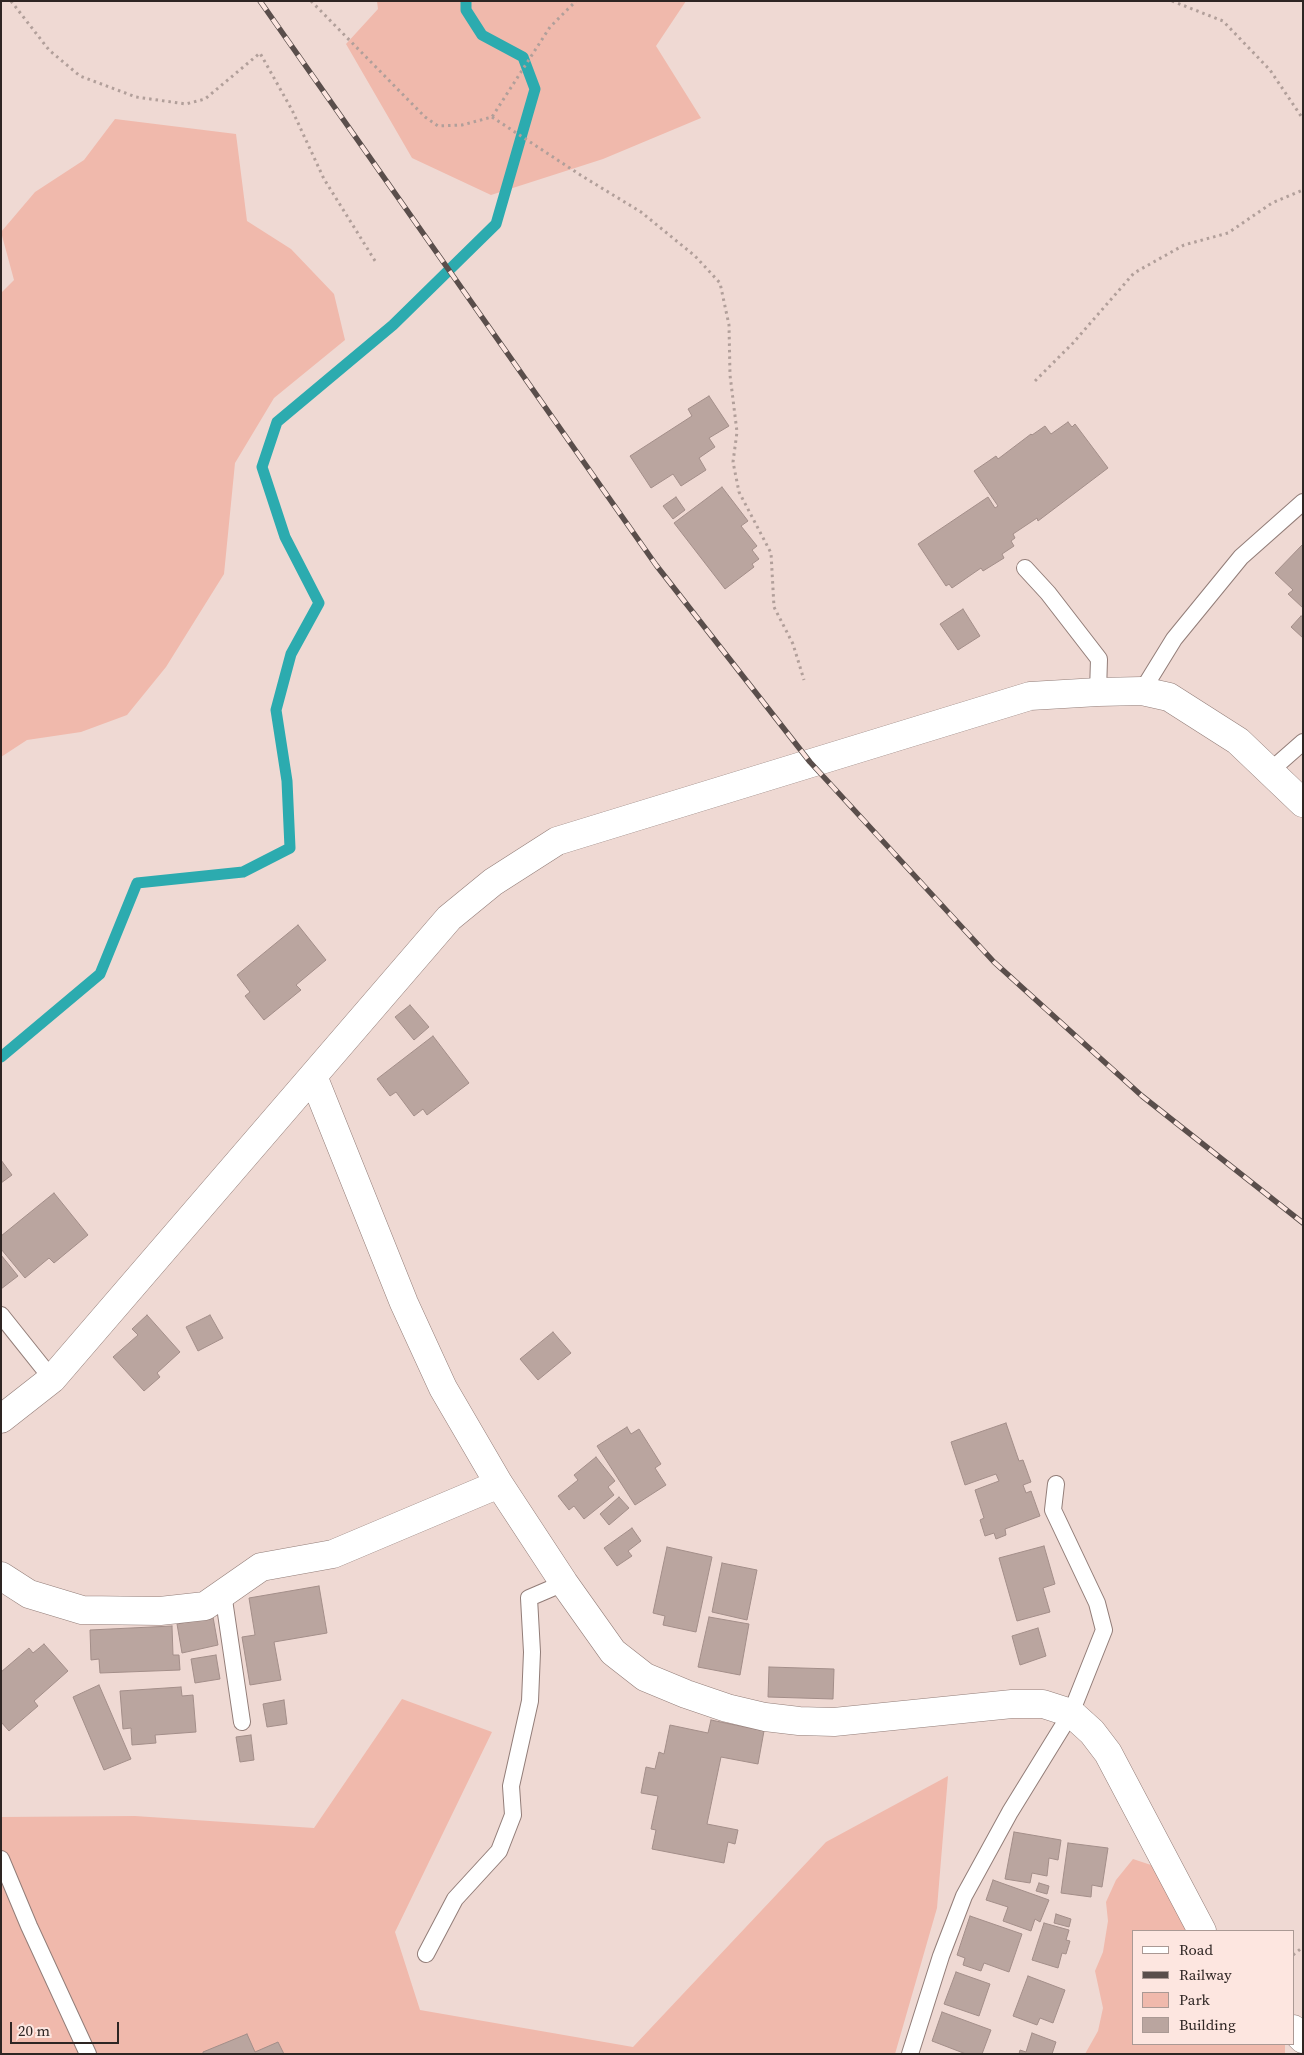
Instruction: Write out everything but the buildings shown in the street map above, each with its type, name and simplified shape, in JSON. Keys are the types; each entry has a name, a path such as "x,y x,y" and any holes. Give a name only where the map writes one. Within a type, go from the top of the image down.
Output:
{"street":[{"path":"1,1419 52,1379 449,918 493,882 557,840 1030,696 1098,692 1142,691 1169,697 1238,741 1303,803"},
{"path":"313,1076 404,1303 444,1388 499,1484 564,1583 613,1652 645,1678 727,1708 765,1717 799,1721 834,1722 1012,1704 1043,1704 1071,1713 1092,1732 1108,1753 1201,1930"},
{"path":"1,1576 29,1594 82,1610 160,1611 205,1606 261,1567 333,1554 499,1484"},
{"path":"1294,2030 1303,2039"}],"lane":[{"path":"1142,691 1174,638 1241,557 1303,502"},
{"path":"1024,568 1048,593 1099,660 1098,692"},
{"path":"1270,770 1303,742"},
{"path":"1,1314 52,1379"},
{"path":"910,2054 941,1956 964,1896 1010,1812 1071,1713 1104,1630 1097,1603 1053,1510 1056,1484"},
{"path":"426,1954 455,1899 499,1851 513,1815 511,1786 530,1701 532,1652 528,1598 564,1583"},
{"path":"223,1593 242,1722"},
{"path":"1,1859 29,1926 88,2054"}],"path":[{"path":"11,1 49,50 80,76 136,97 186,104 205,99 260,53 292,110 324,179 377,264"},
{"path":"311,1 425,117 438,126 462,125 492,117 550,27 576,1"},
{"path":"1172,1 1223,21 1270,70 1303,119"},
{"path":"492,117 641,212 695,256 720,283 729,325 730,375 737,432 732,462 738,492 771,553 774,607 793,644 804,680"},
{"path":"1035,381 1073,343 1134,273 1184,245 1228,233 1272,203 1303,190"}],"green space":[{"path":"377,1 686,1 656,46 701,118 603,159 491,195 412,158 346,44 378,9"},
{"path":"115,119 236,134 247,221 291,249 334,294 345,340 274,398 235,463 224,574 166,667 127,715 81,732 27,740 1,757 1,293 14,280 1,232 35,192 84,160"},
{"path":"402,1699 492,1732 395,1932 420,2010 633,2047 826,1842 948,1776 937,1908 895,2054 1,2054 1,1817 135,1816 314,1828"},
{"path":"1133,1859 1154,1866 1190,1930 1132,1930 1132,2045 1285,2045 1285,2054 1085,2054 1098,2031 1103,2008 1095,1971 1103,1952 1108,1921 1106,1902 1116,1880"}],"waterway":[{"path":"1,1057 100,974 137,883 243,872 290,848 287,781 276,710 291,654 319,603 285,537 262,467 277,422 393,325 496,224 535,89 523,57 482,35 466,10 466,1"}],"railway":[{"path":"260,1 656,565 810,762 994,962 1142,1096 1303,1223"}]}
